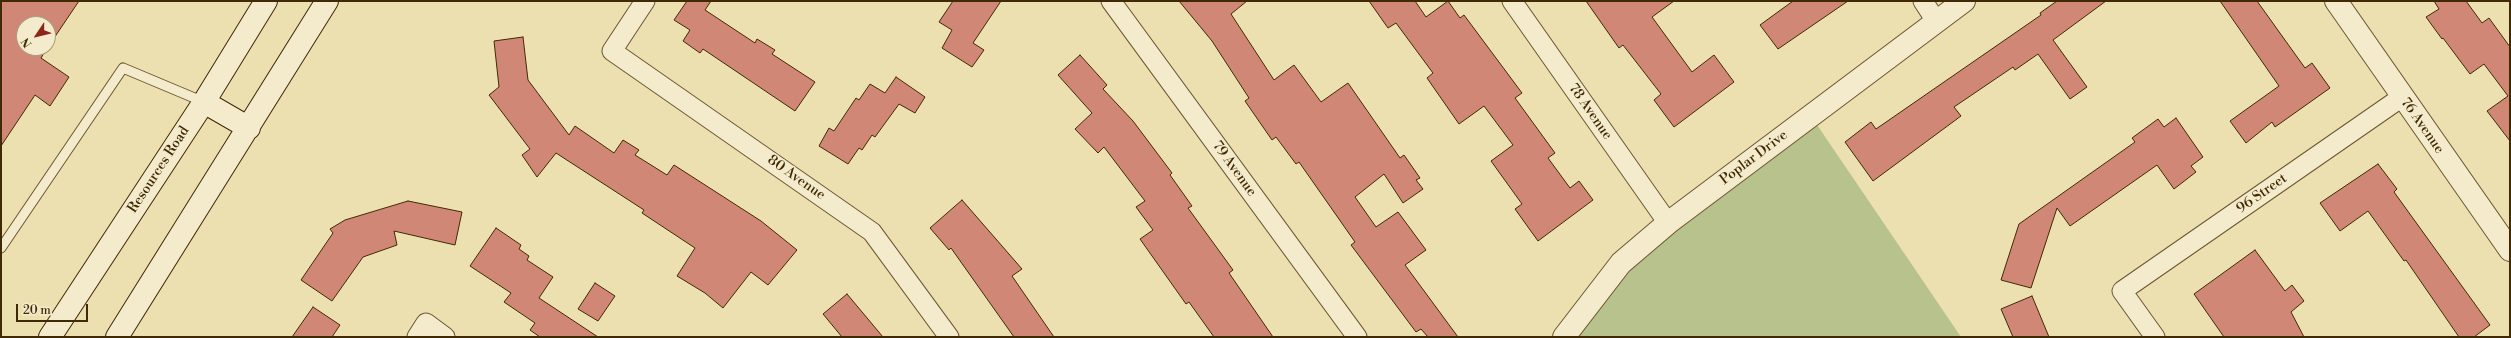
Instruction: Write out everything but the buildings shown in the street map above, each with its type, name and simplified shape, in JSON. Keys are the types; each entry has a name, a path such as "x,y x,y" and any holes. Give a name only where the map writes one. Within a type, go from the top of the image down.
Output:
{"main road":[{"name":"Resources Road","path":"50,337 204,102 266,1"},
{"path":"117,337 327,1"},
{"name":"Poplar Drive","path":"1564,337 1620,263 1668,223 1964,1"},
{"name":"76 Avenue","path":"2336,1 2510,250"},
{"path":"204,102 249,128"}],"street":[{"name":"80 Avenue","path":"645,1 612,51 872,232 949,337"},
{"name":"79 Avenue","path":"1111,1 1357,337"},
{"name":"78 Avenue","path":"1512,1 1668,223"},
{"path":"1922,1 1936,21"},
{"name":"96 Street","path":"2155,337 2122,291 2402,97"},
{"path":"421,330 445,337"}],"lane":[{"path":"1,248 123,68 204,102"}],"green space":[{"path":"1811,116 1961,337 1564,337 1621,263"}]}
